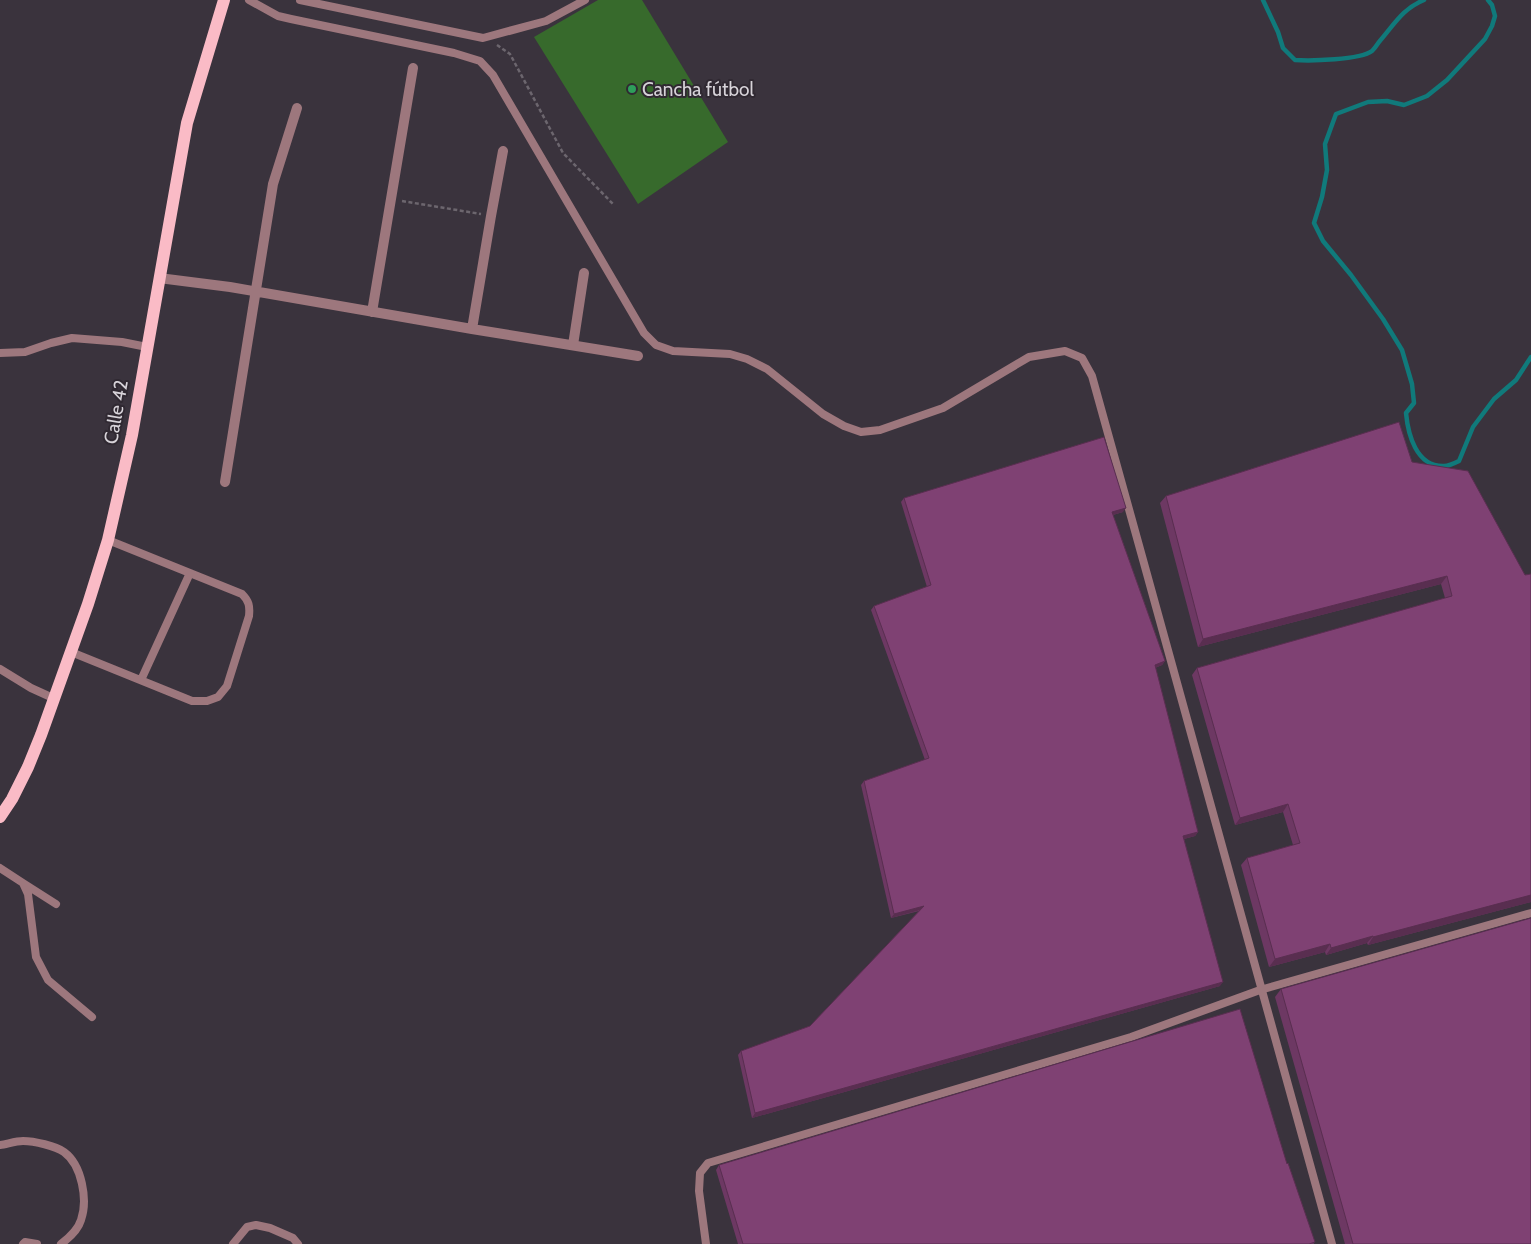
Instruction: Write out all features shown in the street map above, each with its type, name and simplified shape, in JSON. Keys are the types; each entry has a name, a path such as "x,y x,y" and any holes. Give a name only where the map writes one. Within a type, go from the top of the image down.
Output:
{"main road":[{"name":"Calle 42","path":"0,817 12,799 28,767 41,735 108,540 132,435 187,123 224,0"}],"street":[{"path":"372,312 413,68"},
{"path":"225,482 273,184 297,108"},
{"path":"472,329 503,151"},
{"path":"573,345 584,273"},
{"path":"159,278 256,291 638,356"}],"lane":[{"path":"250,0 284,18 454,53 480,62 493,75 644,333 656,345 673,351 730,354 747,359 767,369 822,414 844,426 861,432 880,430 943,408 1029,357 1065,351 1082,358 1092,376 1179,688 1260,990 1332,1244"},
{"path":"300,0 483,38 546,21 584,0"},
{"path":"0,352 25,352 72,338 122,342 147,347"},
{"path":"71,652 192,701 207,701 218,697 227,686 249,616 250,607 247,600 242,594 108,540"},
{"path":"141,680 190,573"},
{"path":"0,669 31,688 53,698"},
{"path":"0,868 56,904"},
{"path":"23,883 28,894 36,957 48,980 92,1017"},
{"path":"706,1244 699,1190 700,1173 708,1163 1131,1037 1260,990 1531,913"},
{"path":"0,1145 23,1141 48,1146 63,1152 74,1161 81,1176 84,1200 81,1221 70,1237 61,1244"},
{"path":"233,1244 247,1227 256,1225 270,1228 293,1238 298,1244"},
{"path":"23,1244 25,1242 37,1244"}],"path":[{"path":"483,38 510,54 563,153 614,205"},
{"path":"391,199 491,216"}],"green space":[{"name":"Cancha fútbol","path":"598,0 642,0 728,142 638,204 534,37"}],"building":[{"path":"1399,422 1412,462 1468,471 1525,575 1531,574 1531,895 1331,948 1330,944 1275,959 1247,858 1300,843 1288,804 1240,818 1197,668 1452,596 1447,576 1203,639 1166,496"},
{"path":"1104,437 1126,508 1112,512 1165,661 1155,665 1198,832 1183,836 1223,982 755,1113 741,1051 810,1026 924,906 894,914 864,781 929,758 874,606 931,585 904,498"},
{"path":"1531,918 1531,1244 1353,1244 1281,989"},
{"path":"1240,1009 1287,1164 1315,1242 1309,1244 743,1244 719,1165"}],"waterway":[{"path":"1263,0 1278,32 1283,48 1295,60 1335,59 1366,54 1372,51 1404,13 1424,0"},
{"path":"1488,0 1492,5 1495,16 1485,39 1447,80 1427,96 1404,105 1387,101 1368,102 1336,114 1325,144 1327,170 1322,197 1314,223 1323,241 1383,319 1402,350 1412,384 1414,403 1406,413 1409,430 1415,448 1427,461 1434,465 1444,466 1459,461 1473,427 1494,399 1516,380 1531,357"}],"place":[{"name":"Cancha fútbol","path":"632,89"}]}
